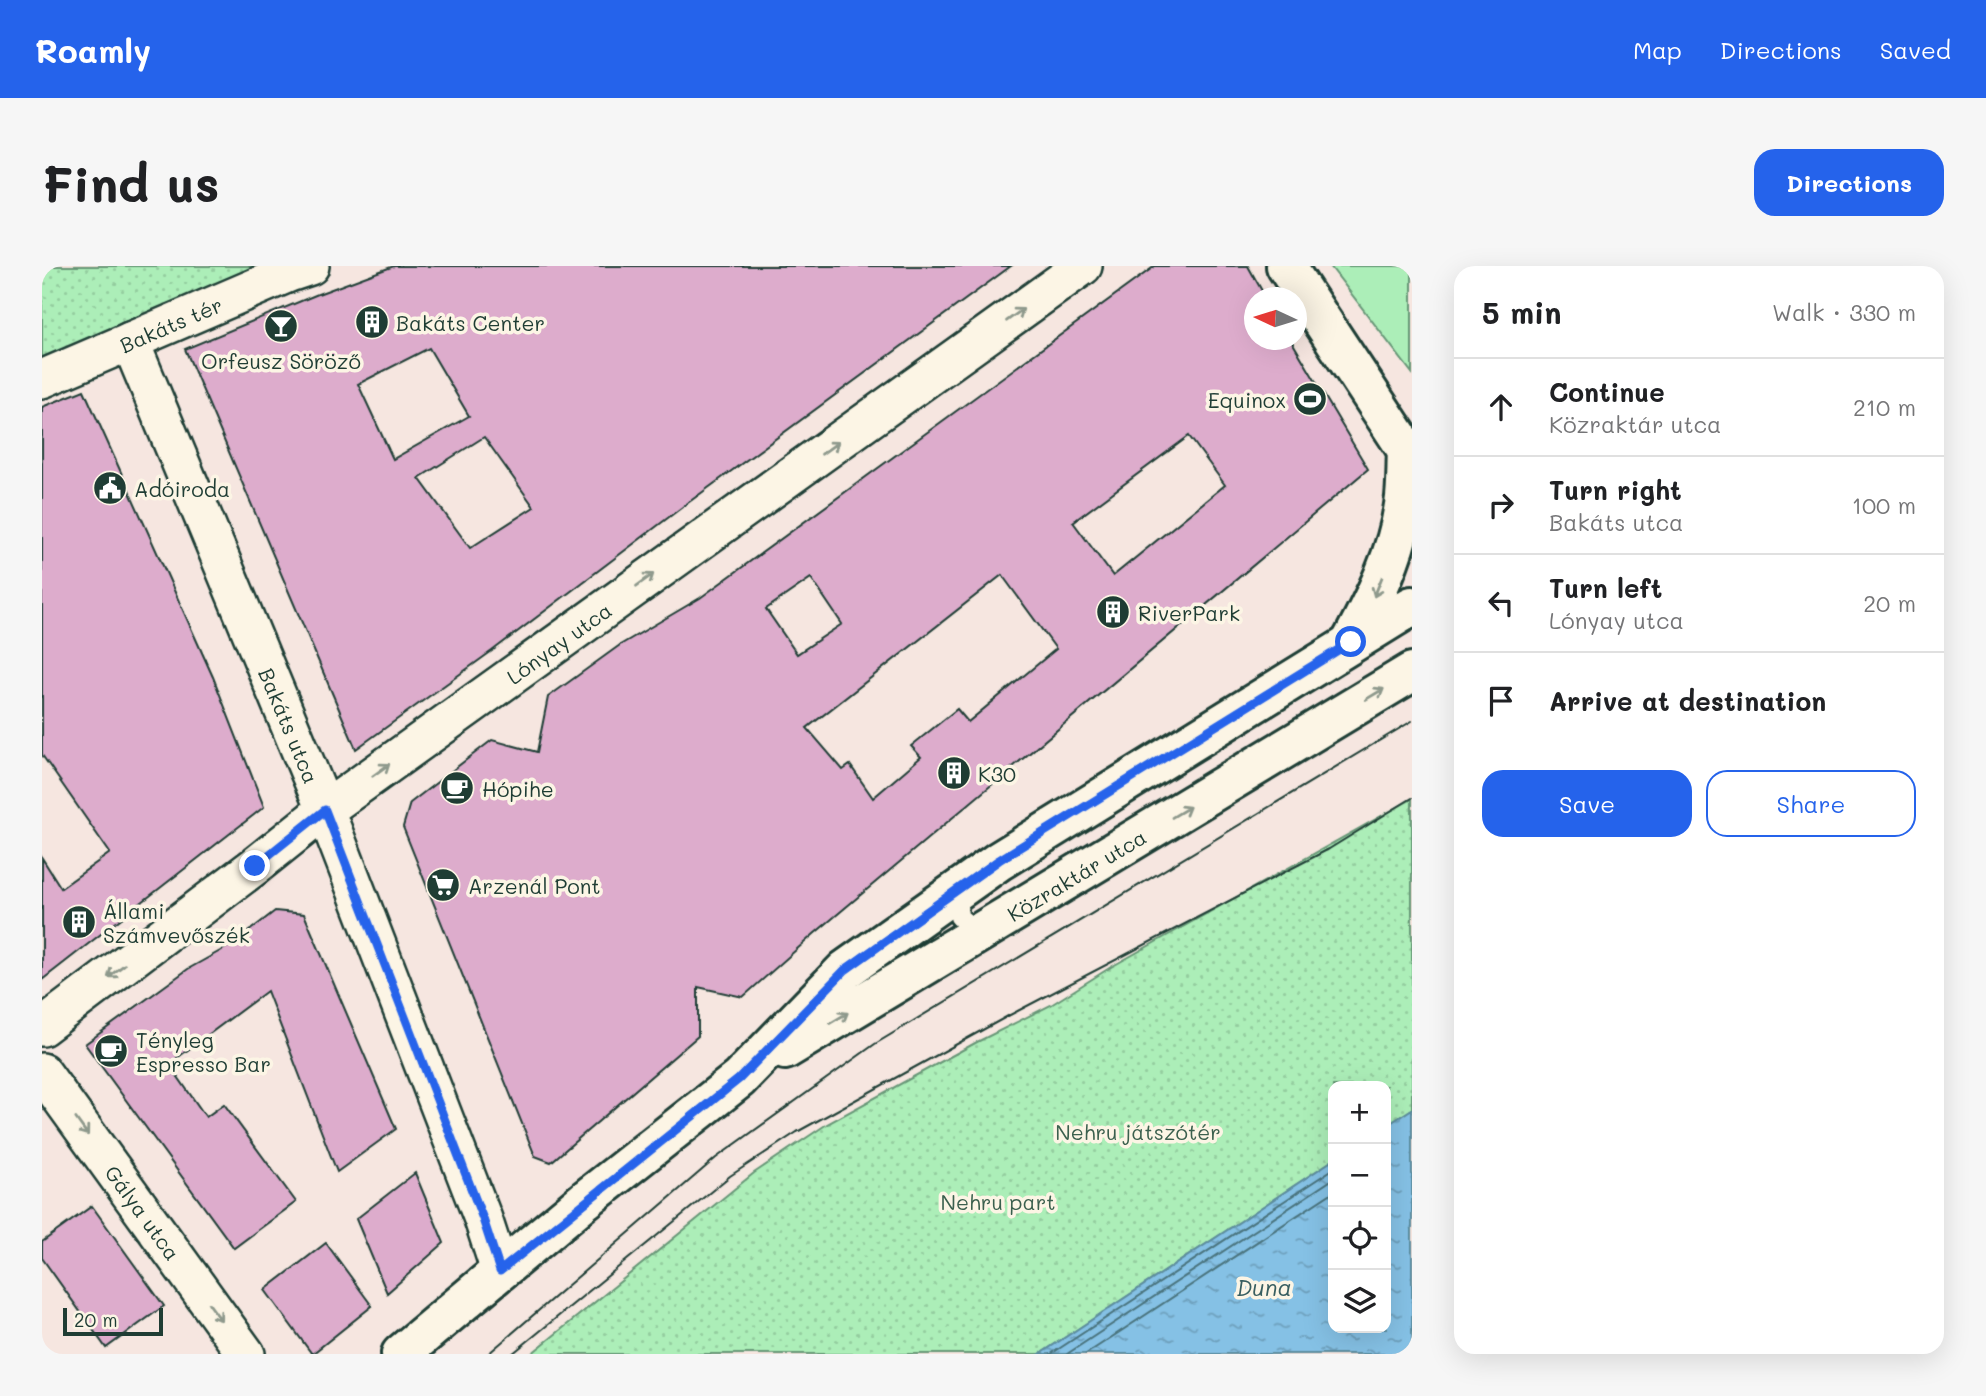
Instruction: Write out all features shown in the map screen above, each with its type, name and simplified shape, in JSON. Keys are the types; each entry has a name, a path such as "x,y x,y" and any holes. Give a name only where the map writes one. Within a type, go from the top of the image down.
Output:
{"main road":[{"path":"1286,266 1411,454 1404,505 1393,549 1376,596 1351,642"},
{"name":"Közraktár utca","path":"401,1354 739,1079 845,970 999,860 1412,606"},
{"name":"Közraktár utca","path":"739,1079 1412,672"}],"street":[{"name":"Lónyay utca","path":"42,1027 325,810 1083,266"},
{"name":"Bakáts tér","path":"42,379 298,268"},
{"name":"Bakáts utca","path":"130,341 325,810 483,1219 500,1271"},
{"name":"Gálya utca","path":"42,1072 246,1354"}],"lane":[{"path":"999,860 965,891 958,905 959,917 968,924 981,925 1023,907"}],"green space":[{"path":"42,266 275,266 42,367"},
{"path":"1330,266 1412,266 1412,373"},
{"name":"Nehru part","path":"1412,799 1412,1109 1391,1123 1391,1081 1328,1081 1328,1163 1040,1354 531,1354 754,1173 827,1124 1051,1005 1111,967"}],"water":[{"name":"Duna","path":"1412,1109 1412,1354 1040,1354 1328,1163 1328,1333 1391,1333 1391,1123"}],"building":[{"path":"394,266 1011,266 356,749 185,349","holes":["429,348 469,416 393,459 358,384","484,437 534,507 470,548 419,478"]},
{"path":"1155,266 1248,266 1260,287 1244,287 1244,350 1297,350 1368,469 814,934 743,997 698,987 698,1036 551,1162 535,1156 403,827 410,803 492,740 537,752 548,697 620,645 700,598","holes":["1189,436 1225,485 1113,576 1073,522","1002,575 1056,649 968,722 957,709 911,746 921,757 873,798 850,765 843,770 807,728","811,578 842,624 797,654 766,609"]},
{"path":"84,390 213,677 264,807 42,980 42,858 61,888 110,853 42,755 42,407"},
{"path":"275,911 304,914 396,1129 337,1172 267,991 169,1064 206,1117 224,1104 296,1202 234,1248 85,1044 188,969 231,945"},
{"path":"415,1173 444,1243 387,1293 356,1219"},
{"path":"92,1206 164,1306 106,1348 42,1258 42,1242"},
{"path":"326,1243 372,1306 312,1354 265,1290"}],"tram line":[{"path":"488,1354 716,1158 875,1044 1412,721"},
{"path":"512,1354 730,1176 797,1132 1008,1016 1329,849 1412,798"}],"place":[{"name":"Bakáts Center","path":"372,322"},
{"name":"Orfeusz Söröző","path":"281,326"},
{"name":"Equinox","path":"1310,399"},
{"name":"Adóiroda","path":"110,488"},
{"name":"RiverPark","path":"1113,612"},
{"name":"K30","path":"954,773"},
{"name":"Hópihe","path":"457,788"},
{"name":"Arzenál Pont","path":"443,885"},
{"name":"Állami Számvevőszék","path":"79,922"},
{"name":"Tényleg Espresso Bar","path":"111,1051"}],"route":[{"path":"255,866 325,810 483,1219 500,1271 585,1200 739,1079 845,970 999,860 1351,642"}],"park label":[{"name":"Nehru játszótér","path":"1138,1131"}]}
